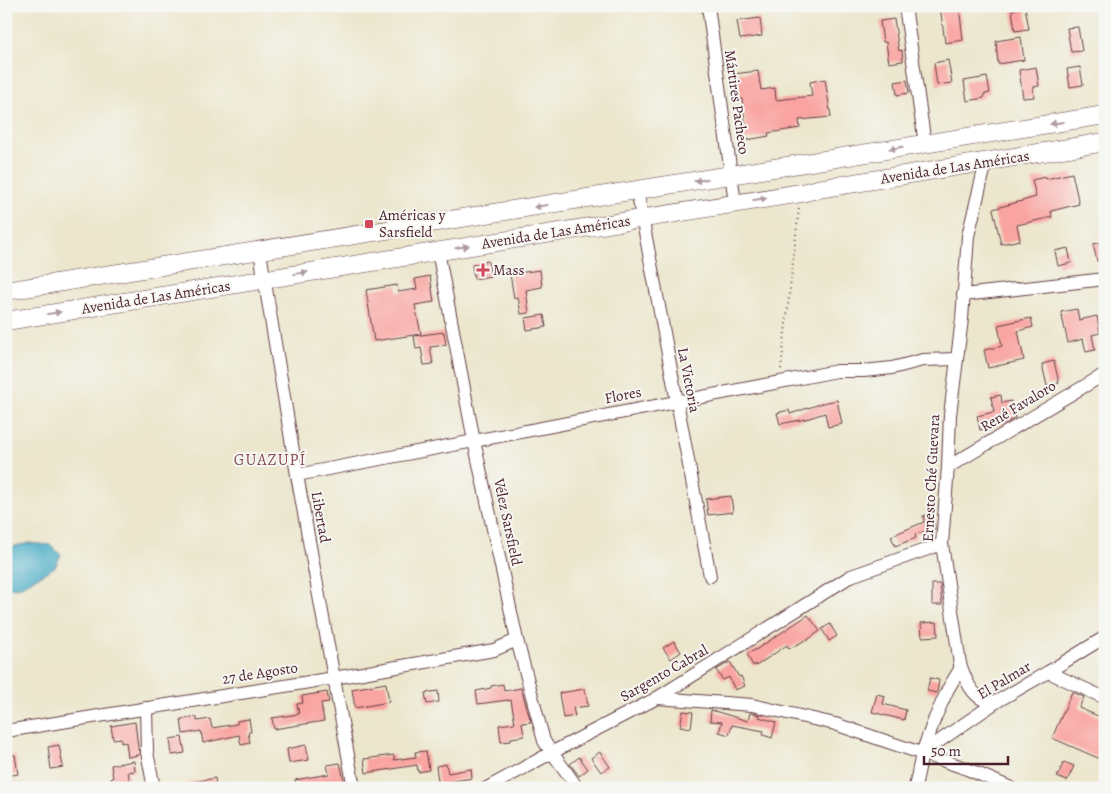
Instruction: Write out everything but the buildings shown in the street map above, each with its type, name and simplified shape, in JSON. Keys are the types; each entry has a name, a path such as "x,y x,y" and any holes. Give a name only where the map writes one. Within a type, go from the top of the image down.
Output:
{"main road":[{"name":"Avenida de Las Américas","path":"6,291 1105,115"},
{"name":"Avenida de Las Américas","path":"6,321 1105,142"}],"street":[{"name":"Mártires Pacheco","path":"708,6 735,203"},
{"path":"905,6 925,144"},
{"name":"Ernesto Ché Guevara","path":"986,162 968,236 950,415 942,544 960,664 970,687 976,694 984,700 996,702"},
{"name":"La Victoria","path":"637,190 710,576"},
{"name":"Libertad","path":"260,251 297,475 354,788"},
{"name":"Vélez Sarsfield","path":"438,251 474,441 516,640 544,741 577,788"},
{"path":"963,295 1105,279"},
{"name":"Flores","path":"297,475 837,371 892,368 923,360 957,359"},
{"name":"René Favaloro","path":"948,467 1105,374"},
{"name":"Sargento Cabral","path":"487,788 657,698 851,576 942,544"},
{"name":"El Palmar","path":"922,753 996,702 1105,637"},
{"name":"27 de Agosto","path":"6,731 494,650 516,640"},
{"path":"915,788 922,753 934,718 960,669 960,664"},
{"path":"1048,672 1105,698"},
{"path":"657,698 752,705 835,724 965,768 1011,788"},
{"path":"146,708 147,752 154,788"}],"path":[{"path":"780,382 801,193"}],"water":[{"path":"29,543 51,545 61,555 55,567 18,588 6,587 6,548"}],"place":[{"name":"Américas y Sarsfield","path":"369,224"},
{"name":"Mass","path":"483,270"}],"district":[{"name":"GUAZUPÍ","path":"270,459"}]}
